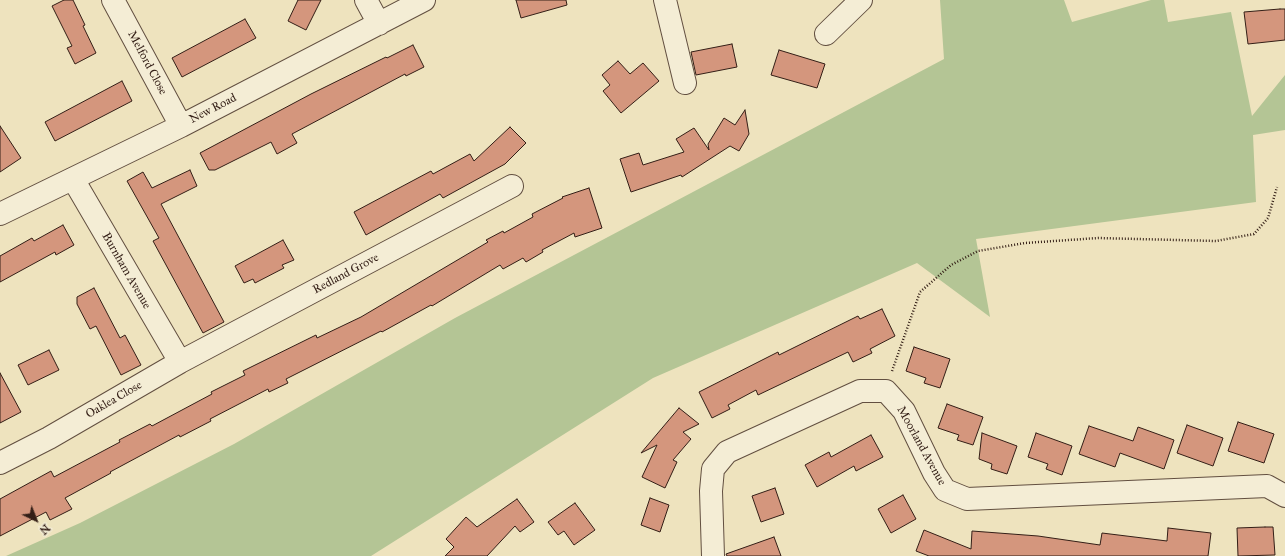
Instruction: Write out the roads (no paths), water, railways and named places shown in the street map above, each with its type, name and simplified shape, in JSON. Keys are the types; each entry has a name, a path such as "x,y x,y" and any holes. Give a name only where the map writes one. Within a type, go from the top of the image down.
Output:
{"street":[{"name":"Melford Close","path":"113,0 181,126"},
{"path":"366,0 379,24"},
{"name":"New Road","path":"0,214 181,126 424,0"},
{"path":"665,0 685,83"},
{"path":"826,34 861,0"},
{"name":"Burnham Avenue","path":"73,179 180,362"},
{"name":"Redland Grove","path":"180,362 512,186"},
{"name":"Oaklea Close","path":"0,463 49,438 180,362"},
{"name":"Moorland Avenue","path":"713,556 711,492 713,469 727,452 860,391 886,391 904,411 934,473 945,490 967,499 1267,486 1285,496"}]}
